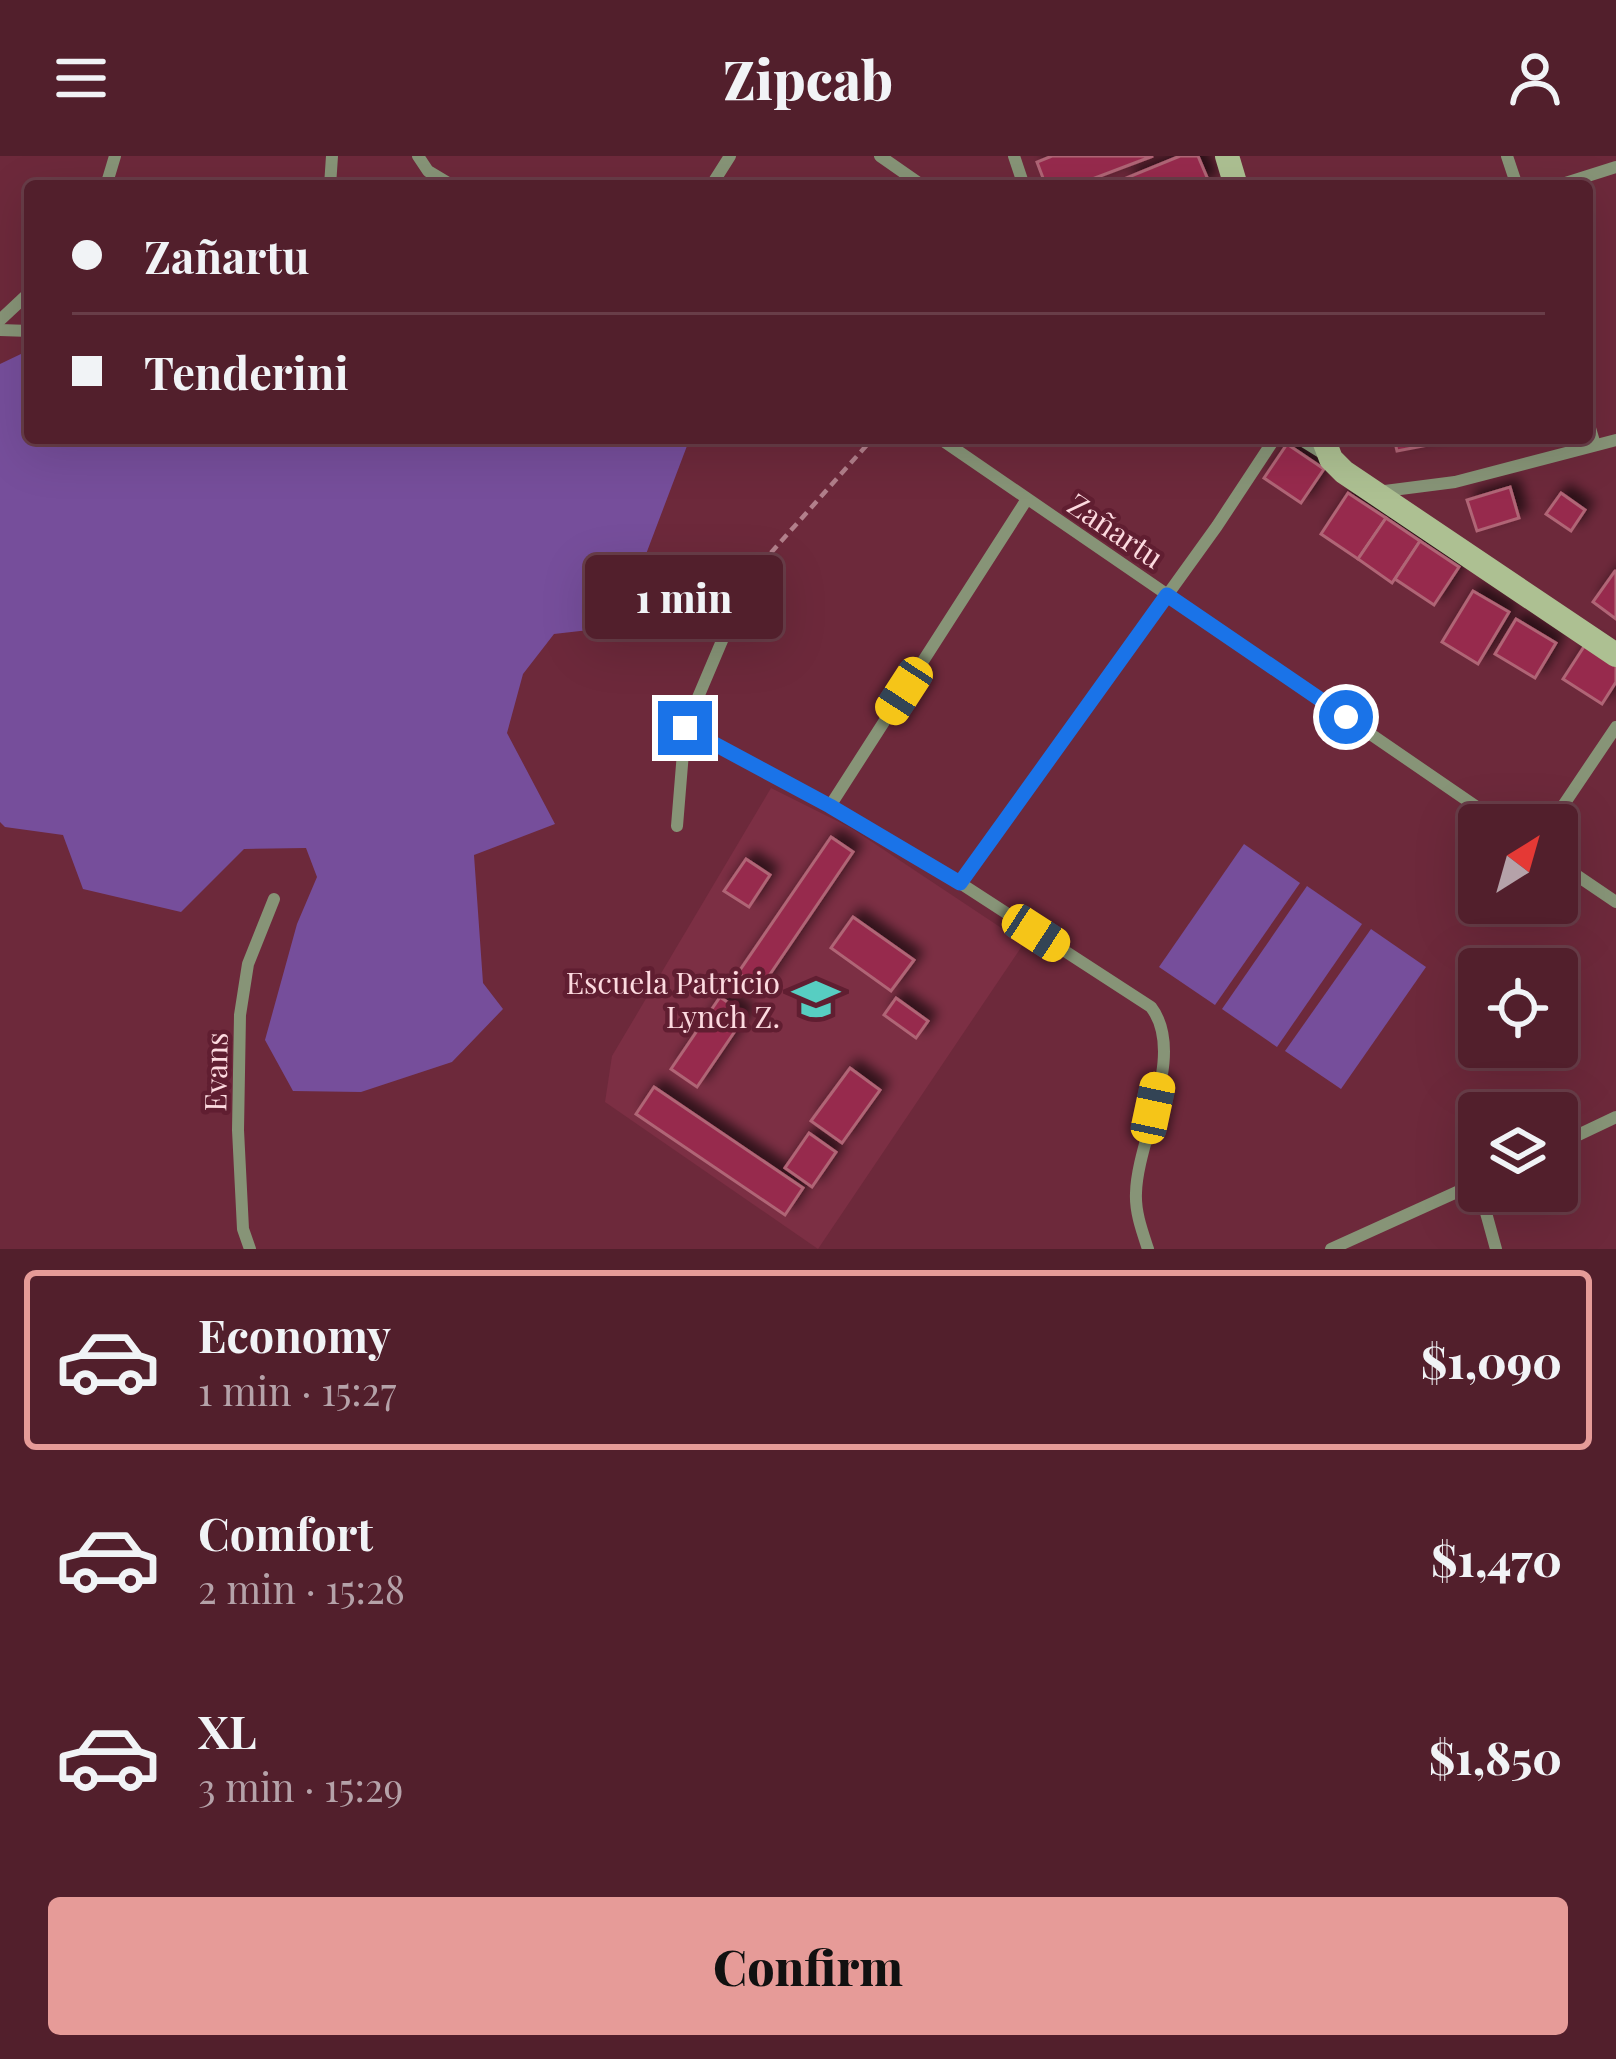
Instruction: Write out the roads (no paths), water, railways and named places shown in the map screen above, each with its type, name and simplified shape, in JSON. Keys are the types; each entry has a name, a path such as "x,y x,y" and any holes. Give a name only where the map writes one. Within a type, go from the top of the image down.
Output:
{"street":[{"path":"418,156 428,171 443,180"},
{"path":"880,156 914,180"},
{"path":"1575,180 1616,167"},
{"path":"0,320 24,298"},
{"path":"1593,438 1595,445"},
{"path":"1376,493 1456,482 1616,440"},
{"name":"Zañartu","path":"948,444 1472,804"},
{"path":"960,883 1271,444"},
{"path":"1327,448 1344,472 1616,655"},
{"path":"830,806 1027,499"},
{"path":"677,826 685,728 749,577"},
{"path":"1564,804 1616,727"},
{"path":"685,728 960,883 1151,1007 1161,1019 1164,1050 1136,1191 1148,1249"},
{"path":"1578,876 1616,902"},
{"name":"Evans","path":"250,1249 243,1229 238,1130 240,1015 248,964 274,899"},
{"path":"1578,1135 1616,1117"},
{"path":"1331,1249 1458,1195"},
{"path":"1486,1212 1496,1249"}],"place":[{"name":"Escuela Patricio Lynch Z.","path":"816,999"}]}
